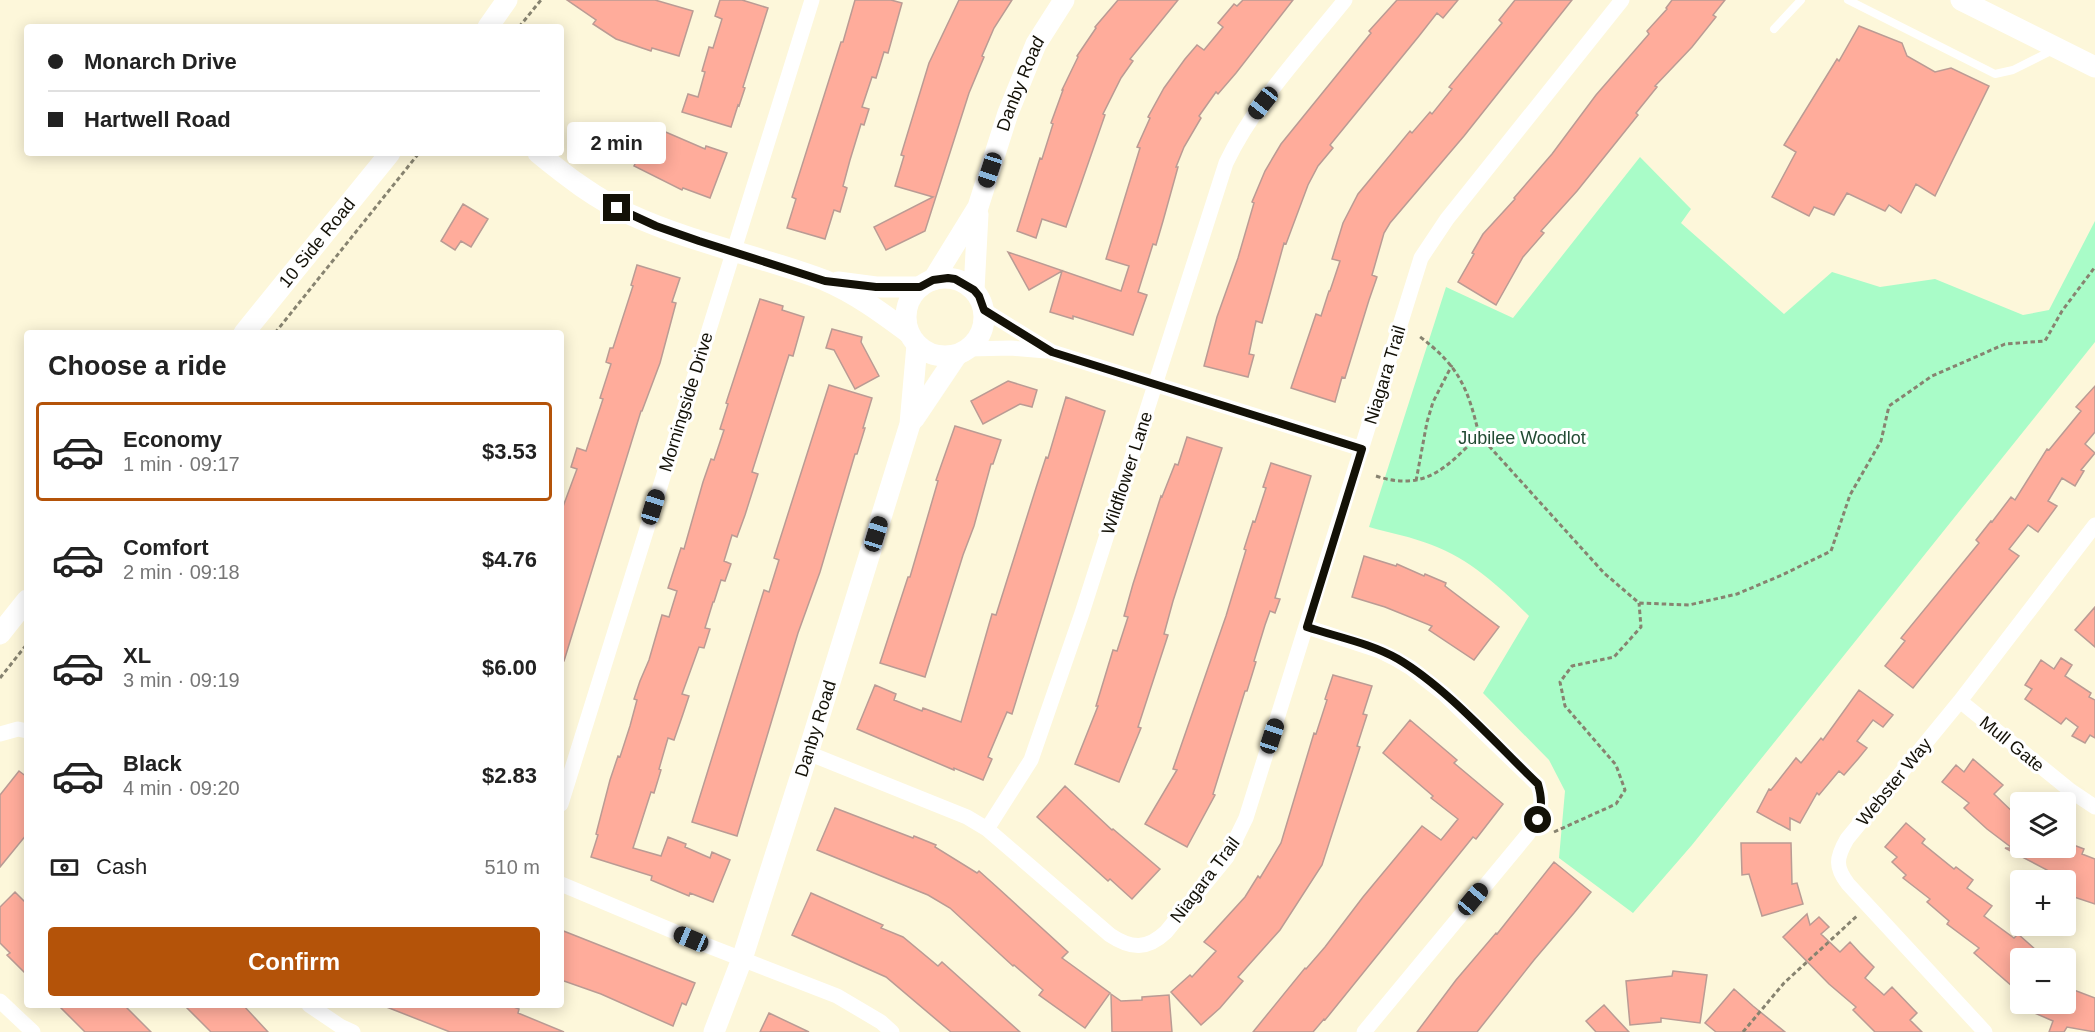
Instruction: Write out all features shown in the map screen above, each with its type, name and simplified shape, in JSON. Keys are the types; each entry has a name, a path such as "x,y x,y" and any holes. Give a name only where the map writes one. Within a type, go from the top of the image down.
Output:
{"street":[{"path":"490,24 507,0"},
{"name":"Morningside Drive","path":"564,794 812,0"},
{"name":"Danby Road","path":"974,290 978,207 1008,112 1036,44 1064,0"},
{"name":"Wildflower Lane","path":"987,829 1030,760 1085,602 1218,184 1236,143 1254,115 1345,0"},
{"name":"Niagara Trail","path":"808,753 967,817 987,829 1110,935 1125,945 1143,946 1157,941 1227,857 1246,818 1421,258 1447,219 1622,0"},
{"path":"1962,0 2095,67"},
{"name":"10 Side Road","path":"246,330 388,156"},
{"path":"542,156 568,178 628,214 656,226 825,281 871,304 935,356 1011,348 1052,352 1362,449"},
{"name":"Danby Road","path":"926,284 978,207"},
{"path":"825,281 876,287 926,284 948,278 955,279 974,290 984,310 982,332 963,352"},
{"path":"913,339 906,320 907,305 926,284"},
{"path":"984,310 1052,352"},
{"name":"Danby Road","path":"714,1032 742,959 910,424 913,339"},
{"name":"Danby Road","path":"910,424 963,352"},
{"name":"Webster Way","path":"1986,1032 1841,874 1838,864 1839,852 1847,839 1960,701 2095,525"},
{"path":"0,634 24,604"},
{"path":"1307,627 1380,651 1411,668 1444,694 1538,784 1541,794 1540,813 1528,834 1364,1032"},
{"name":"Mull Gate","path":"1960,701 2071,791 2095,807"},
{"path":"0,734 18,729 24,730"},
{"path":"564,885 837,996 881,1022 892,1032"},
{"path":"0,1001 33,1032"},
{"path":"313,1008 353,1032"}],"lane":[{"path":"1774,29 1801,0"},
{"path":"1848,0 1995,74 2013,70 2057,48"}],"path":[{"path":"521,24 541,0"},
{"path":"277,330 417,156"},
{"path":"1419,336 1452,365 1465,385 1479,435 1604,573 1640,603 1689,605 1737,594 1830,551 1851,495 1881,441 1889,406 1932,376 2005,344 2045,341 2062,311 2095,267"},
{"path":"1416,481 1433,402 1452,365"},
{"path":"1376,476 1416,481 1433,476 1446,467 1479,435"},
{"path":"1554,832 1616,804 1625,790 1616,765 1565,706 1560,682 1572,666 1614,657 1641,627 1640,603"},
{"path":"0,678 24,648"},
{"path":"1743,1032 1784,983 1853,920 1867,904"}],"green space":[{"name":"Jubilee Woodlot","path":"1640,157 1691,209 1681,223 1784,314 1832,272 1880,287 1935,279 2023,315 2049,310 2095,221 2095,342 1692,845 1633,913 1559,858 1565,791 1549,760 1483,693 1529,616 1496,585 1459,558 1424,542 1369,527 1446,287 1513,318"}],"building":[{"path":"567,0 655,0 693,11 679,56 652,48 651,51 616,39 593,24 596,20"},
{"path":"720,0 742,0 768,8 731,127 682,112 688,94 698,97 709,47 713,48 722,19 715,16"},
{"path":"855,0 891,0 902,3 888,53 884,52 876,78 872,77 862,107 869,109 864,125 861,124 850,160 843,186 847,188 840,212 834,210 825,239 787,228 796,199 792,197"},
{"path":"959,0 1012,0 994,28 982,56 984,57 969,93 925,231 886,250 874,227 933,197 895,186 904,156 901,155 929,63"},
{"path":"1118,0 1178,0 1130,59 1133,61 1121,78 1103,114 1105,115 1066,227 1042,219 1036,238 1017,231 1040,158 1042,159 1062,90 1077,56 1095,27"},
{"path":"1243,0 1293,0 1236,73 1218,94 1216,92 1199,116 1201,118 1184,147 1176,167 1178,167 1156,245 1153,244 1138,292 1147,295 1133,335 1073,316 1073,319 1050,312 1062,271 1029,290 1008,252 1121,291 1129,266 1106,259 1140,148 1137,147 1150,118 1148,117 1164,88 1185,59 1197,45 1204,50 1223,27 1218,23 1234,4 1237,6"},
{"path":"1397,0 1458,0 1443,18 1437,13 1330,145 1333,148 1318,166 1308,185 1286,244 1284,243 1262,323 1256,321 1249,354 1254,355 1248,377 1204,366 1217,317 1238,258 1254,203 1252,202 1265,171 1281,144 1371,33 1369,31"},
{"path":"1515,0 1572,0 1384,233 1372,275 1377,277 1345,378 1342,377 1335,402 1291,388 1316,314 1321,316 1330,291 1340,261 1332,259 1343,223 1358,194 1410,131 1412,133 1430,112 1432,114 1452,89 1449,87 1502,23 1499,20"},
{"path":"1672,0 1725,0 1713,15 1716,17 1692,47 1655,86 1657,87 1636,113 1638,115 1577,191 1541,231 1544,233 1523,257 1496,305 1458,282 1483,234 1515,199 1596,95 1649,34 1647,31"},
{"path":"1859,26 1902,43 1907,56 1935,72 1951,68 1989,86 1935,196 1916,184 1901,213 1889,205 1885,211 1847,193 1834,215 1814,207 1809,216 1772,197 1796,152 1784,145"},
{"path":"654,127 705,149 706,146 727,153 710,198 683,188 682,190 634,166"},
{"path":"463,204 488,219 471,247 461,241 455,250 441,241"},
{"path":"637,265 680,278 672,302 676,303 660,363 641,411 564,661 564,504 577,469 571,467 577,448 586,451 603,399 600,398 611,364 606,362 610,348 613,348 633,286 631,285"},
{"path":"760,299 783,306 782,310 804,317 793,356 789,355 752,472 758,474 745,515 737,537 732,535 724,561 731,564 725,581 721,580 713,602 705,628 710,629 704,648 699,647 682,694 689,696 674,740 668,738 654,793 651,792 633,848 661,856 668,837 710,858 712,852 730,860 713,902 690,893 689,896 651,880 652,876 591,857 610,780 630,726 637,700 634,699 649,660 662,615 669,617 677,591 668,588 681,548 684,549 711,459 714,460 724,430 720,429 728,404 726,403"},
{"path":"832,329 862,337 861,342 879,376 855,389 834,350 826,348"},
{"path":"1008,381 1037,390 1032,407 1020,404 983,424 971,401"},
{"path":"829,385 872,398 857,454 855,454 820,572 798,633 737,836 692,822 764,590 769,592 779,560 774,558"},
{"path":"2095,386 2095,432 2085,444 2095,453 2081,470 2084,471 2075,486 2062,478 2048,501 2057,506 2038,532 2028,525 2009,549 2019,556 1913,688 1885,666 1905,641 1901,638 1979,543 1976,540 1991,521 2011,497 2015,500 2047,449 2049,450 2081,411 2076,407"},
{"path":"1066,397 1105,411 1012,714 1007,712 988,757 992,759 983,780 857,729 875,685 896,694 894,700 961,722 992,614 996,615"},
{"path":"955,426 1001,440 993,464 991,464 974,526 925,677 880,663 908,577 910,577 938,481 936,480"},
{"path":"1187,437 1222,448 1173,601 1164,634 1168,635 1138,727 1141,728 1119,782 1075,764 1098,706 1096,706 1113,650 1117,651 1128,617 1124,616 1161,496 1175,464 1178,465"},
{"path":"1271,463 1311,476 1275,598 1280,599 1275,613 1270,611 1265,625 1254,661 1256,662 1213,794 1215,795 1187,847 1145,824 1177,770 1173,769 1226,616 1246,550 1244,549 1266,488 1263,487"},
{"path":"1364,556 1396,566 1397,564 1446,583 1445,586 1499,627 1474,660 1429,630 1432,626 1385,607 1352,597"},
{"path":"2095,607 2095,647 2075,630"},
{"path":"2061,658 2072,665 2065,676 2091,693 2089,697 2095,700 2095,738 2090,735 2085,743 2072,736 2078,727 2066,718 2061,724 2025,699 2032,689 2025,685 2041,660 2054,669"},
{"path":"1333,675 1372,686 1363,714 1367,715 1357,746 1360,747 1322,865 1280,930 1238,977 1243,981 1220,1008 1201,1025 1171,992 1190,975 1192,977 1216,951 1204,942 1245,897 1258,876 1260,878 1281,843"},
{"path":"1859,690 1893,715 1883,727 1873,720 1857,741 1867,748 1858,759 1844,775 1839,771 1819,795 1817,793 1800,823 1790,818 1790,830 1757,812 1769,789 1771,790 1796,758 1801,763 1821,738 1823,740"},
{"path":"1410,720 1457,760 1454,763 1503,804 1476,839 1473,837 1313,1032 1253,1032 1422,826 1441,840 1458,819 1431,798 1433,796 1383,753"},
{"path":"1973,759 2003,785 1994,794 2010,809 2010,846 1964,808 1969,803 1942,782 1956,765 1964,772"},
{"path":"19,771 24,775 24,838 0,867 0,795"},
{"path":"1065,786 1112,830 1160,869 1132,899 1110,879 1108,881 1037,817"},
{"path":"835,808 936,845 935,847 977,873 979,871 1068,952 1062,958 1110,993 1085,1028 1039,995 1043,990 1013,966 950,908 928,895 817,850"},
{"path":"1906,823 1925,839 1922,843 1954,869 1956,867 1973,880 1967,888 1992,906 1984,916 2010,936 2014,938 2020,936 2034,948 2010,948 2010,984 1974,953 1979,948 1947,924 1949,921 1927,902 1930,899 1903,878 1906,875 1892,862 1897,857 1885,847"},
{"path":"1741,843 1791,843 1792,884 1797,883 1803,904 1762,916 1749,874 1742,875"},
{"path":"2076,846 2084,849 2082,854 2095,859 2095,904 2076,898 2076,870 2047,870 2024,858 2076,858"},
{"path":"1554,862 1591,892 1477,1032 1417,1032 1456,980 1497,934"},
{"path":"15,892 24,901 24,972 7,955 10,953 0,943 0,907"},
{"path":"811,893 883,925 881,928 903,937 938,966 942,962 1020,1032 951,1032 886,977 792,935"},
{"path":"1807,914 1810,925 1819,917 1829,927 1821,934 1840,952 1850,942 1874,967 1865,978 1884,995 1892,987 1917,1013 1910,1020 1922,1032 1875,1032 1853,1010 1856,1007 1829,984 1783,937"},
{"path":"564,931 695,983 686,1005 682,1003 673,1026 601,994 564,981"},
{"path":"1673,971 1707,975 1700,1023 1661,1018 1661,1022 1630,1025 1626,981 1672,976"},
{"path":"1734,989 1785,1032 1716,1032 1705,1023"},
{"path":"2076,991 2095,998 2095,1032 2067,1027 2064,1032 2049,1032 2053,1021 2037,1014 2076,1014"},
{"path":"1111,994 1121,1001 1169,995 1172,1032 1112,1032"},
{"path":"1604,1005 1629,1032 1596,1032 1586,1021"},
{"path":"61,1008 127,1008 151,1032 85,1032"},
{"path":"187,1008 246,1008 268,1032 211,1032"},
{"path":"389,1008 516,1008 519,1009 518,1013 564,1032 450,1032"},
{"path":"769,1013 809,1032 760,1032"}],"route":[{"path":"617,208 656,226 825,281 876,287 920,287 940,278 955,279 974,290 984,310 1052,352 1362,449 1307,627 1396,658 1444,694 1538,784 1542,806 1538,820"}]}
